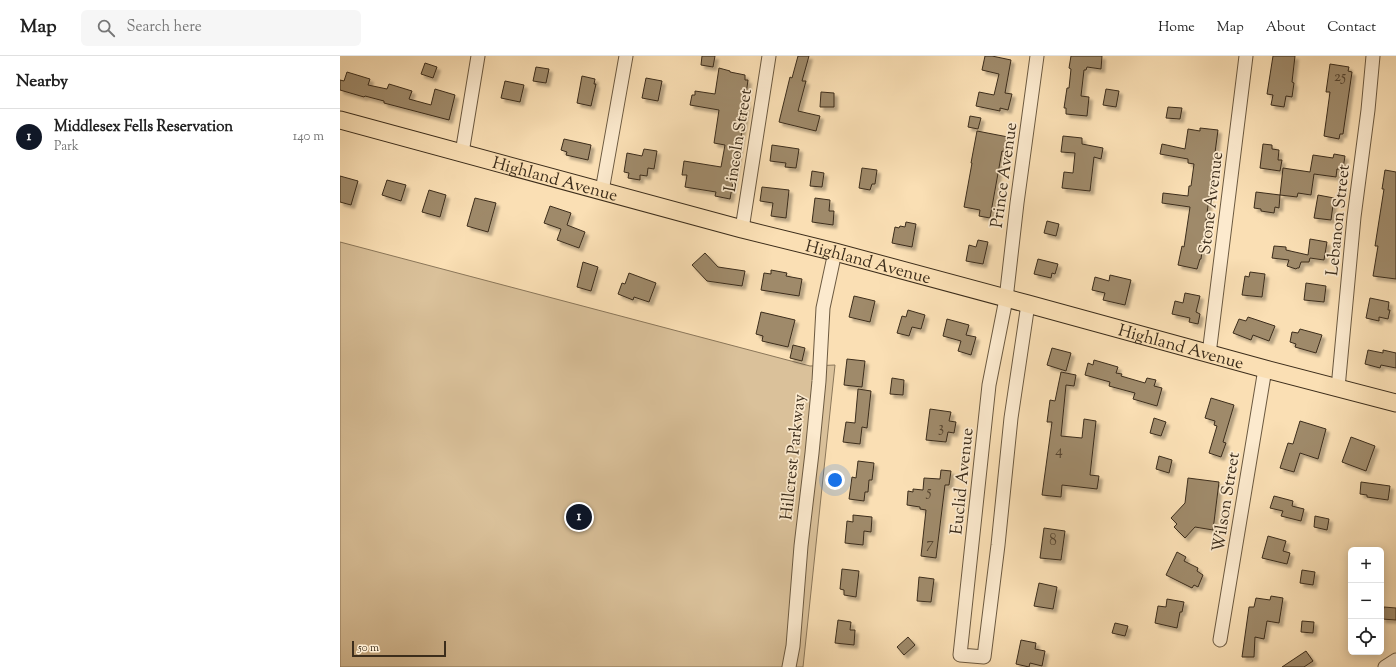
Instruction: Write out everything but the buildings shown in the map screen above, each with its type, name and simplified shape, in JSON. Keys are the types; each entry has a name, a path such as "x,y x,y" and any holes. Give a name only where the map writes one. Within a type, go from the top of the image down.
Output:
{"main road":[{"name":"Highland Avenue","path":"340,120 742,229 835,252 1209,354 1396,403"}],"street":[{"path":"462,153 478,56"},
{"path":"602,191 626,56"},
{"name":"Lincoln Street","path":"742,229 769,56"},
{"name":"Prince Avenue","path":"1006,299 1017,203 1037,56"},
{"name":"Stone Avenue","path":"1209,354 1246,56"},
{"name":"Lebanon Street","path":"1338,388 1354,216 1368,110 1373,56"},
{"name":"Hillcrest Parkway","path":"790,667 801,546 819,381 823,308 835,252"},
{"name":"Euclid Avenue","path":"971,662 960,655 989,385 1006,299"},
{"path":"971,662 984,657 998,544 1011,418 1028,304"},
{"name":"Wilson Street","path":"1220,640 1265,369"},
{"path":"1386,667 1396,660"},
{"path":"971,662 991,667"}],"shaded area":[{"path":"340,242 810,366 835,365 803,667 340,667"}],"place":[{"name":"Middlesex Fells Reservation","path":"579,517"}]}
